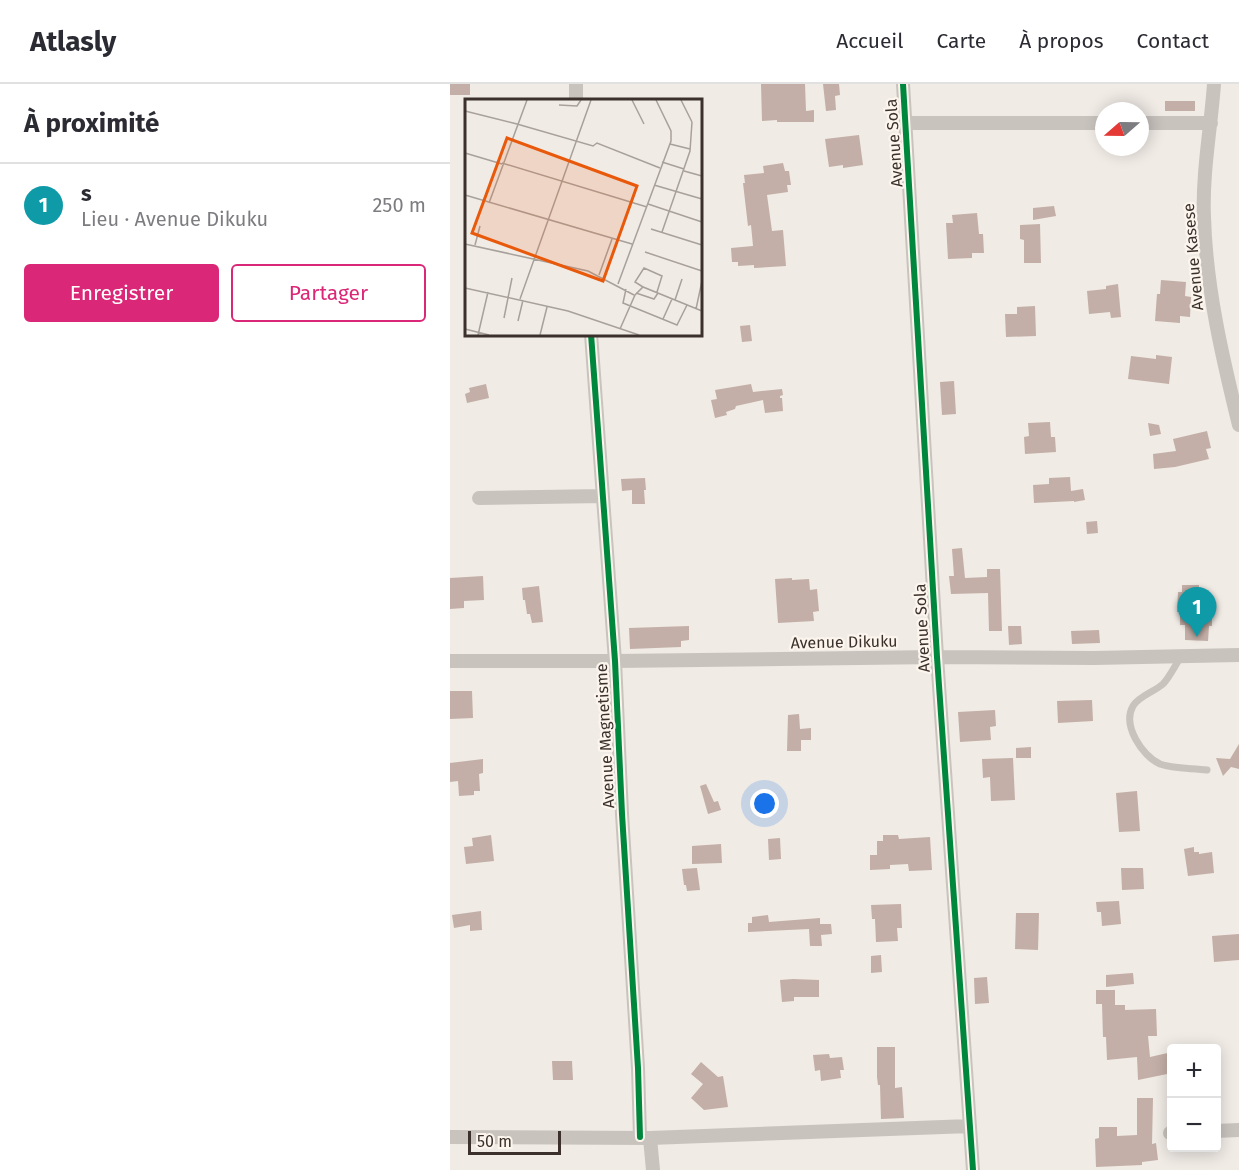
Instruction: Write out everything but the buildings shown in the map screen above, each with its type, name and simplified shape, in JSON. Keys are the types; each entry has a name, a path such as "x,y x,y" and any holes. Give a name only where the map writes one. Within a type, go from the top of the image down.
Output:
{"street":[{"name":"Avenue Sola","path":"903,84 937,657 973,1170"},
{"name":"Avenue Kasese","path":"1214,84 1204,191 1204,217 1209,281 1239,425"},
{"path":"907,123 1095,123"},
{"path":"1149,123 1211,123"},
{"name":"Avenue Magnetisme","path":"591,336 615,661 638,1068 645,1138 653,1170"},
{"path":"479,498 603,496"},
{"name":"Avenue Dikuku","path":"450,660 615,661 1239,656"},
{"path":"450,1137 645,1138 970,1126"},
{"path":"1221,1131 1239,1130"}],"lane":[{"path":"1181,657 1164,684 1135,702 1130,713 1133,736 1139,746 1158,763 1207,770"}],"cycle path":[{"path":"903,84 937,657 973,1170"},
{"path":"591,336 615,661 640,1137"}],"place":[{"name":"s","path":"1197,637"}]}
